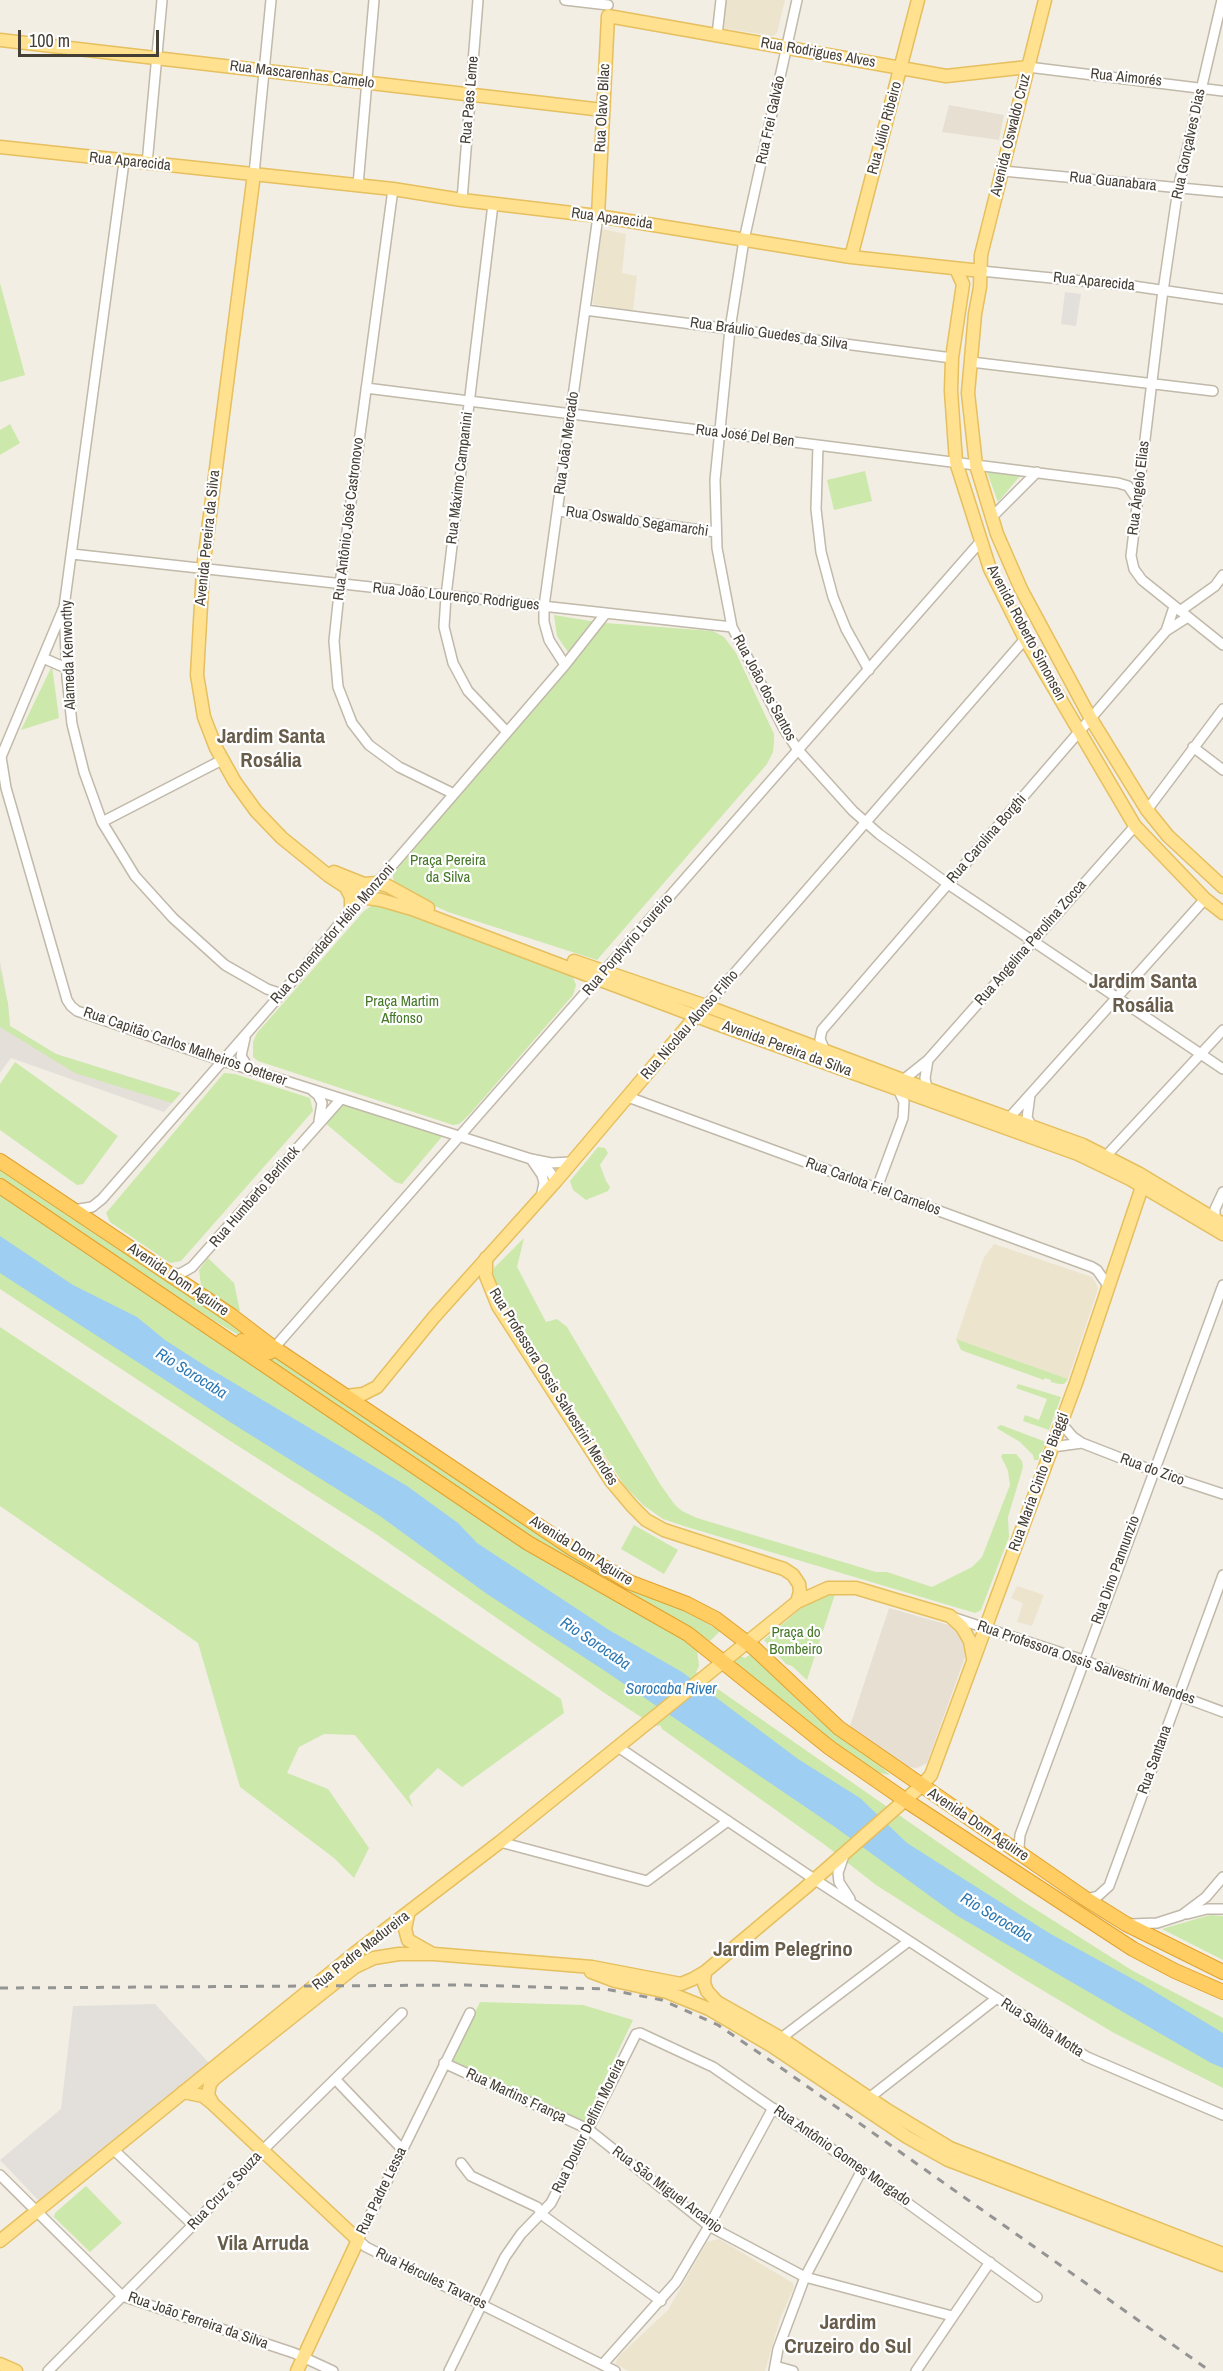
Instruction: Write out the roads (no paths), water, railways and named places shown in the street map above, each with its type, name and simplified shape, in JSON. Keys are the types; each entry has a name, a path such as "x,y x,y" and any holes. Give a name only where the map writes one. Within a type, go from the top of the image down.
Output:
{"highway":[{"name":"Avenida Dom Aguirre","path":"0,1161 168,1272 256,1332 274,1348 573,1549 629,1582 687,1604 716,1619 747,1642 839,1728 1086,1899 1126,1924 1223,1972"},
{"name":"Avenida Dom Aguirre","path":"0,1186 528,1543 688,1634 719,1665 901,1804 1108,1933 1175,1971 1218,1989"},
{"path":"187,1313 264,1353 274,1348"}],"main road":[{"name":"Rua Júlio Ribeiro","path":"851,256 918,0"},
{"name":"Avenida Oswaldo Cruz","path":"981,271 981,255 1045,0"},
{"name":"Rua Rodrigues Alves","path":"608,7 717,35 946,76 1028,67"},
{"name":"Rua Olavo Bilac","path":"598,216 608,7"},
{"name":"Rua Mascarenhas Camelo","path":"0,40 603,110"},
{"name":"Rua Aparecida","path":"0,147 393,189 462,200 598,216 851,256 981,271"},
{"name":"Avenida Pereira da Silva","path":"254,174 203,569 197,675 204,717 222,760 256,811 282,838 361,897 412,909 602,975 706,1006 825,1051 900,1085"},
{"name":"Avenida Roberto Simonsen","path":"956,269 963,284 952,358 951,391 956,462 990,569 1025,639 1135,825 1205,899 1223,913"},
{"name":"Avenida Roberto Simonsen","path":"981,271 968,393 976,465 991,518 1021,589 1091,718 1147,810 1168,836 1223,887"},
{"name":"Avenida Pereira da Silva","path":"314,864 364,884 377,883 388,886 446,916 602,975 696,1016 923,1093 1078,1154 1105,1166 1223,1234"},
{"path":"344,885 351,897 351,909"},
{"name":"Rua Nicolau Alonso Filho","path":"346,1396 363,1394 376,1387 486,1257 556,1181 706,1006"},
{"path":"678,1009 683,1023 683,1032"},
{"name":"Avenida Pereira da Silva","path":"923,1093 1009,1118 1107,1156 1219,1221"},
{"path":"1138,1173 1142,1187"},
{"name":"Rua Maria Cinto de Biaggi","path":"573,1966 619,1971 681,1984 705,1972 931,1776 1061,1423 1142,1187"},
{"name":"Rua Professora Ossis Salvestrini Mendes","path":"486,1257 486,1276 498,1306 610,1481 632,1506 646,1520 664,1530 784,1569 793,1575 799,1584 800,1592 797,1602"},
{"name":"Rua Professora Ossis Salvestrini Mendes","path":"797,1602 828,1588 856,1588 950,1616 962,1627 970,1641 974,1660"},
{"path":"719,1665 797,1602"},
{"name":"Rua Padre Madureira","path":"0,2241 355,1953 408,1915 719,1665"},
{"path":"408,1915 405,1929 408,1940 434,1954"},
{"name":"Rua Padre Madureira","path":"213,2104 208,2095 210,2084 214,2079 355,1967 374,1958 399,1954 434,1954 573,1966"},
{"path":"573,1966 615,1980 667,1992 709,2009 776,2042 950,2148 1223,2254"},
{"path":"705,1972 704,1983 707,1991 717,2002 907,2137 948,2160 1223,2265"},
{"name":"Rua Hércules Tavares","path":"183,2092 203,2096 213,2104 358,2240"},
{"name":"Rua Padre Lessa","path":"297,2371 358,2240"},
{"path":"0,2364 16,2371"}],"street":[{"path":"147,164 162,0"},
{"path":"254,174 271,0"},
{"path":"358,185 374,0"},
{"name":"Rua Paes Leme","path":"462,200 478,0"},
{"name":"Rua Rodrigues Alves","path":"565,0 608,7"},
{"path":"717,35 721,0"},
{"name":"Rua Frei Galvão","path":"744,240 797,0"},
{"name":"Rua Gonçalves Dias","path":"1163,290 1178,189 1222,0"},
{"name":"Rua Aimorés","path":"1028,67 1223,91"},
{"name":"Alameda Kenworthy","path":"124,162 64,607 66,668 72,724 84,772 102,822 135,876 173,918 225,965 267,989 282,994"},
{"name":"Rua Guanabara","path":"1003,171 1223,192"},
{"name":"Rua Antônio José Castronovo","path":"393,189 340,584 334,641 338,687 352,723 369,745 399,767 454,794"},
{"name":"Rua Máximo Campanini","path":"493,204 444,627 453,663 468,691 507,732"},
{"name":"Rua João Mercado","path":"565,664 549,640 544,622 544,606 598,216"},
{"name":"Rua João dos Santos","path":"744,240 730,329 715,480 716,532 732,627 784,729 798,750 879,834 948,884 1223,1069"},
{"name":"Rua Aparecida","path":"981,271 1163,290 1223,299"},
{"name":"Rua Ângelo Elias","path":"1163,290 1131,556 1134,569 1142,580 1223,645"},
{"name":"Rua Bráulio Guedes da Silva","path":"585,310 952,358"},
{"path":"970,362 1213,391"},
{"name":"Rua José Del Ben","path":"366,387 1124,484"},
{"path":"818,446 816,510 821,552 832,597 846,629 869,670"},
{"path":"1137,499 1132,490 1124,484 1133,479 1141,469"},
{"path":"991,518 1037,472"},
{"name":"Rua Oswaldo Segamarchi","path":"558,511 716,532"},
{"name":"Rua Porphyrio Loureiro","path":"274,1348 981,541"},
{"name":"Rua João Lourenço Rodrigues","path":"72,554 732,627"},
{"path":"1181,612 1215,586 1223,575"},
{"name":"Rua Capitão Carlos Malheiros Oetterer","path":"64,607 1,757 6,788 67,1000 77,1011 223,1061 531,1159 572,1162"},
{"name":"Rua Carolina Borghi","path":"1166,631 1181,612"},
{"name":"Rua Carolina Borghi","path":"825,1051 820,1039 822,1030 1181,612"},
{"name":"Rua Comendador Hélio Monzoni","path":"71,1209 77,1211 92,1206 102,1199 282,994 361,897 377,883 454,794 606,613"},
{"name":"Rua Nicolau Alonso Filho","path":"706,1006 1025,639"},
{"path":"43,658 66,668"},
{"path":"1147,810 1223,709"},
{"path":"1193,747 1223,770"},
{"path":"102,822 222,760"},
{"name":"Rua Angelina Perolina Zocca","path":"900,1085 928,1060 1135,825"},
{"path":"1009,1118 1205,899"},
{"path":"1107,1156 1223,1030"},
{"path":"246,1035 241,1056 249,1069"},
{"path":"903,1118 923,1093 928,1060"},
{"path":"877,1188 903,1118 904,1102 900,1085"},
{"path":"308,1088 318,1095 322,1102 318,1125"},
{"path":"1031,1093 1027,1118 1032,1126"},
{"name":"Rua Carlota Fiel Carnelos","path":"628,1097 1092,1267 1098,1270 1109,1287"},
{"name":"Rua Humberto Berlinck","path":"192,1267 341,1099"},
{"path":"531,1159 542,1175 544,1183 541,1198"},
{"name":"Rua Capitão Carlos Malheiros Oetterer","path":"531,1159 550,1172 556,1181"},
{"path":"1219,1221 1215,1209 1223,1192"},
{"path":"168,1272 174,1275 180,1274 192,1267"},
{"path":"192,1267 192,1285 196,1292"},
{"name":"Rua Dino Pannunzio","path":"1023,1856 1019,1847 1020,1835 1223,1285"},
{"name":"Rua do Zico","path":"1061,1423 1073,1437 1082,1443 1153,1471 1223,1494"},
{"name":"Rua do Zico","path":"1052,1447 1082,1443"},
{"name":"Rua Santana","path":"1086,1899 1098,1896 1109,1886 1223,1575"},
{"name":"Rua Professora Ossis Salvestrini Mendes","path":"950,1616 1083,1660 1223,1712"},
{"name":"Rua Saliba Motta","path":"618,1748 1087,2057 1223,2115"},
{"path":"500,1842 647,1881 728,1821"},
{"name":"Rua Saliba Motta","path":"845,1852 838,1873 839,1882 846,1895 873,1918"},
{"path":"1182,1915 1206,1897 1223,1877"},
{"path":"1126,1924 1157,1923 1207,1908 1223,1909"},
{"path":"776,2042 909,1941"},
{"path":"869,2098 997,1998"},
{"name":"Rua Cruz e Souza","path":"48,2371 193,2225 263,2150 402,2013"},
{"name":"Rua Padre Lessa","path":"358,2240 470,2013"},
{"name":"Rua Antônio Gomes Morgado","path":"636,2034 640,2033 713,2067 862,2170 1037,2297"},
{"name":"Rua Doutor Delfim Moreira","path":"449,2371 506,2257 521,2235 550,2203 636,2034"},
{"name":"Rua Martins França","path":"444,2063 588,2129"},
{"path":"334,2079 402,2149"},
{"path":"603,2364 676,2282 773,2108"},
{"name":"Rua São Miguel Arcanjo","path":"588,2129 709,2226 805,2277 951,2316"},
{"path":"114,2150 193,2225"},
{"path":"461,2163 471,2176 537,2207 545,2217 661,2301"},
{"path":"793,2371 775,2368 778,2349 805,2277 862,2170"},
{"name":"Rua João Ferreira da Silva","path":"0,2175 122,2296 303,2357 333,2371"},
{"name":"Rua Hércules Tavares","path":"358,2240 366,2247 615,2371"},
{"path":"916,2371 951,2316 990,2262"}],"water":[{"name":"Sorocaba River","path":"0,1236 73,1285 137,1317 165,1340 207,1367 407,1486 458,1523 477,1543 609,1630 682,1672 798,1759 860,1798 907,1843 1049,1933 1142,1984 1223,2033 1223,2068 956,1915 835,1827 487,1594 380,1516 0,1273"}],"railway":[{"path":"0,1988 466,1985 605,1989 662,2000 718,2025 1210,2371"}],"district":[{"name":"Jardim Santa Rosália","path":"271,749"},
{"name":"Jardim Santa Rosália","path":"1143,994"},
{"name":"Jardim Pelegrino","path":"783,1950"},
{"name":"Vila Arruda","path":"263,2244"},
{"name":"Jardim Cruzeiro do Sul","path":"848,2335"}],"park label":[{"name":"Praça Pereira da Silva","path":"448,870"},
{"name":"Praça Martim Affonso","path":"402,1010"},
{"name":"Praça do Bombeiro","path":"796,1642"}],"water label":[{"name":"Rio Sorocaba","path":"191,1374"},
{"name":"Rio Sorocaba","path":"595,1644"},
{"name":"Rio Sorocaba","path":"996,1918"}]}
